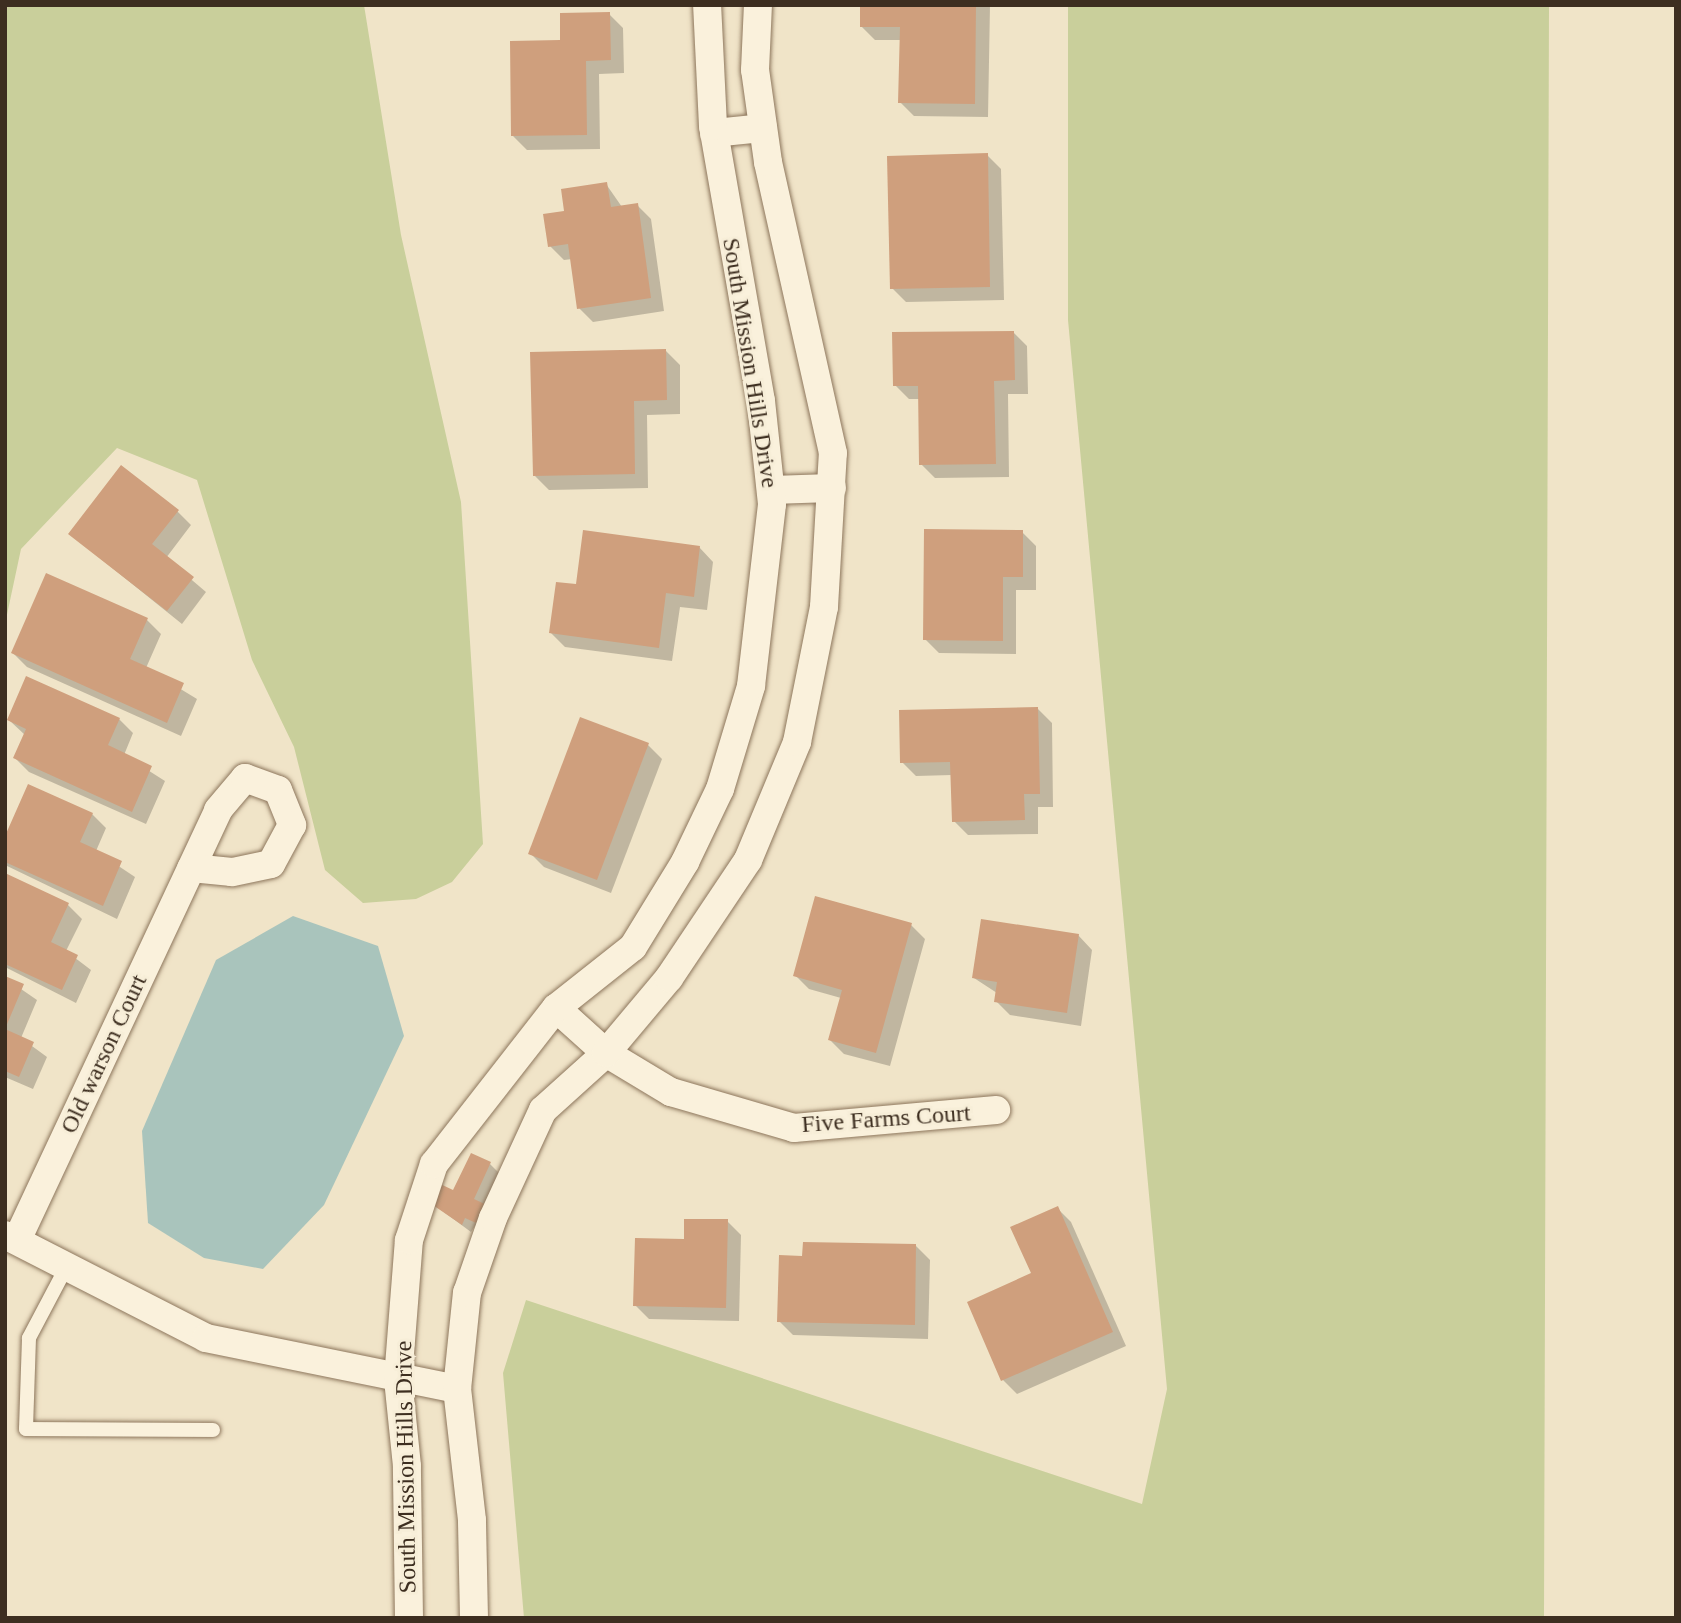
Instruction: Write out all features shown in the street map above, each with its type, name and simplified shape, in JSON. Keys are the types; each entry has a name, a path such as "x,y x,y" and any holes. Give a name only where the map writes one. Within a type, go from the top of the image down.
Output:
{"street":[{"name":"South Mission Hills Drive","path":"410,1618 407,1466 398,1379 409,1240 434,1164 556,1008 632,947 685,862 720,789 751,686 771,490 714,133 707,5"},
{"path":"474,1618 472,1520 457,1389 467,1293 492,1218 543,1110 606,1053 714,916 748,860 797,742 824,607 833,453 820,374 783,242 763,128 755,70 758,5"},
{"path":"714,133 763,128"},
{"path":"771,490 832,488"},
{"name":"Old warson Court","path":"11,1237 191,868"},
{"name":"Five Farms Court","path":"556,1008 606,1053 671,1092 794,1128 996,1110"},
{"path":"11,1237 68,1264 206,1338 457,1389"}],"lane":[{"path":"68,1264 29,1338 26,1429 213,1430"}],"green space":[{"path":"5,5 364,5 401,235 461,502 483,844 452,882 416,899 363,903 325,870 294,747 252,660 197,480 117,448 21,549 5,624"},
{"path":"1068,5 1549,5 1544,1618 524,1618 503,1373 526,1300 1142,1504 1167,1389 1068,320"}],"water":[{"path":"293,916 378,946 404,1036 324,1205 263,1269 204,1258 148,1223 142,1131 216,960"}],"building":[{"path":"860,5 976,5 975,104 898,103 900,27 860,27"},
{"path":"610,12 611,60 586,61 587,135 511,136 510,41 560,40 560,13"},
{"path":"988,153 990,287 890,289 887,156"},
{"path":"607,182 611,207 638,203 651,298 577,309 568,244 548,247 543,214 564,211 561,189"},
{"path":"1014,331 1015,380 994,381 996,464 919,465 918,386 893,386 892,332"},
{"path":"666,349 667,400 634,401 635,474 533,476 530,352"},
{"path":"121,465 179,510 152,544 194,577 167,611 68,534"},
{"path":"924,529 1023,530 1023,577 1003,577 1003,641 923,640"},
{"path":"583,530 700,546 694,597 666,593 659,648 549,633 556,582 576,584"},
{"path":"46,573 148,618 130,659 184,683 167,723 11,653"},
{"path":"26,676 120,718 108,745 152,766 132,812 13,758 26,729 7,720"},
{"path":"1038,707 1040,794 1024,794 1025,820 952,822 950,762 900,763 899,710"},
{"path":"580,717 649,743 597,880 528,854"},
{"path":"28,784 93,813 80,842 122,861 103,906 5,862 5,836"},
{"path":"5,873 69,903 51,942 78,955 62,990 5,964"},
{"path":"815,896 912,923 876,1053 828,1040 842,990 793,976"},
{"path":"981,919 1079,934 1067,1013 994,1002 997,982 972,978"},
{"path":"5,976 24,984 5,1029"},
{"path":"5,1029 34,1042 19,1077 5,1071"},
{"path":"471,1153 491,1162 474,1199 493,1208 485,1227 465,1218 462,1225 427,1201 436,1182 453,1190"},
{"path":"1058,1206 1113,1332 1001,1381 967,1302 1031,1273 1010,1227"},
{"path":"684,1219 728,1219 726,1308 633,1306 635,1238 684,1239"},
{"path":"803,1242 916,1244 915,1325 777,1322 779,1255 802,1256"}]}
